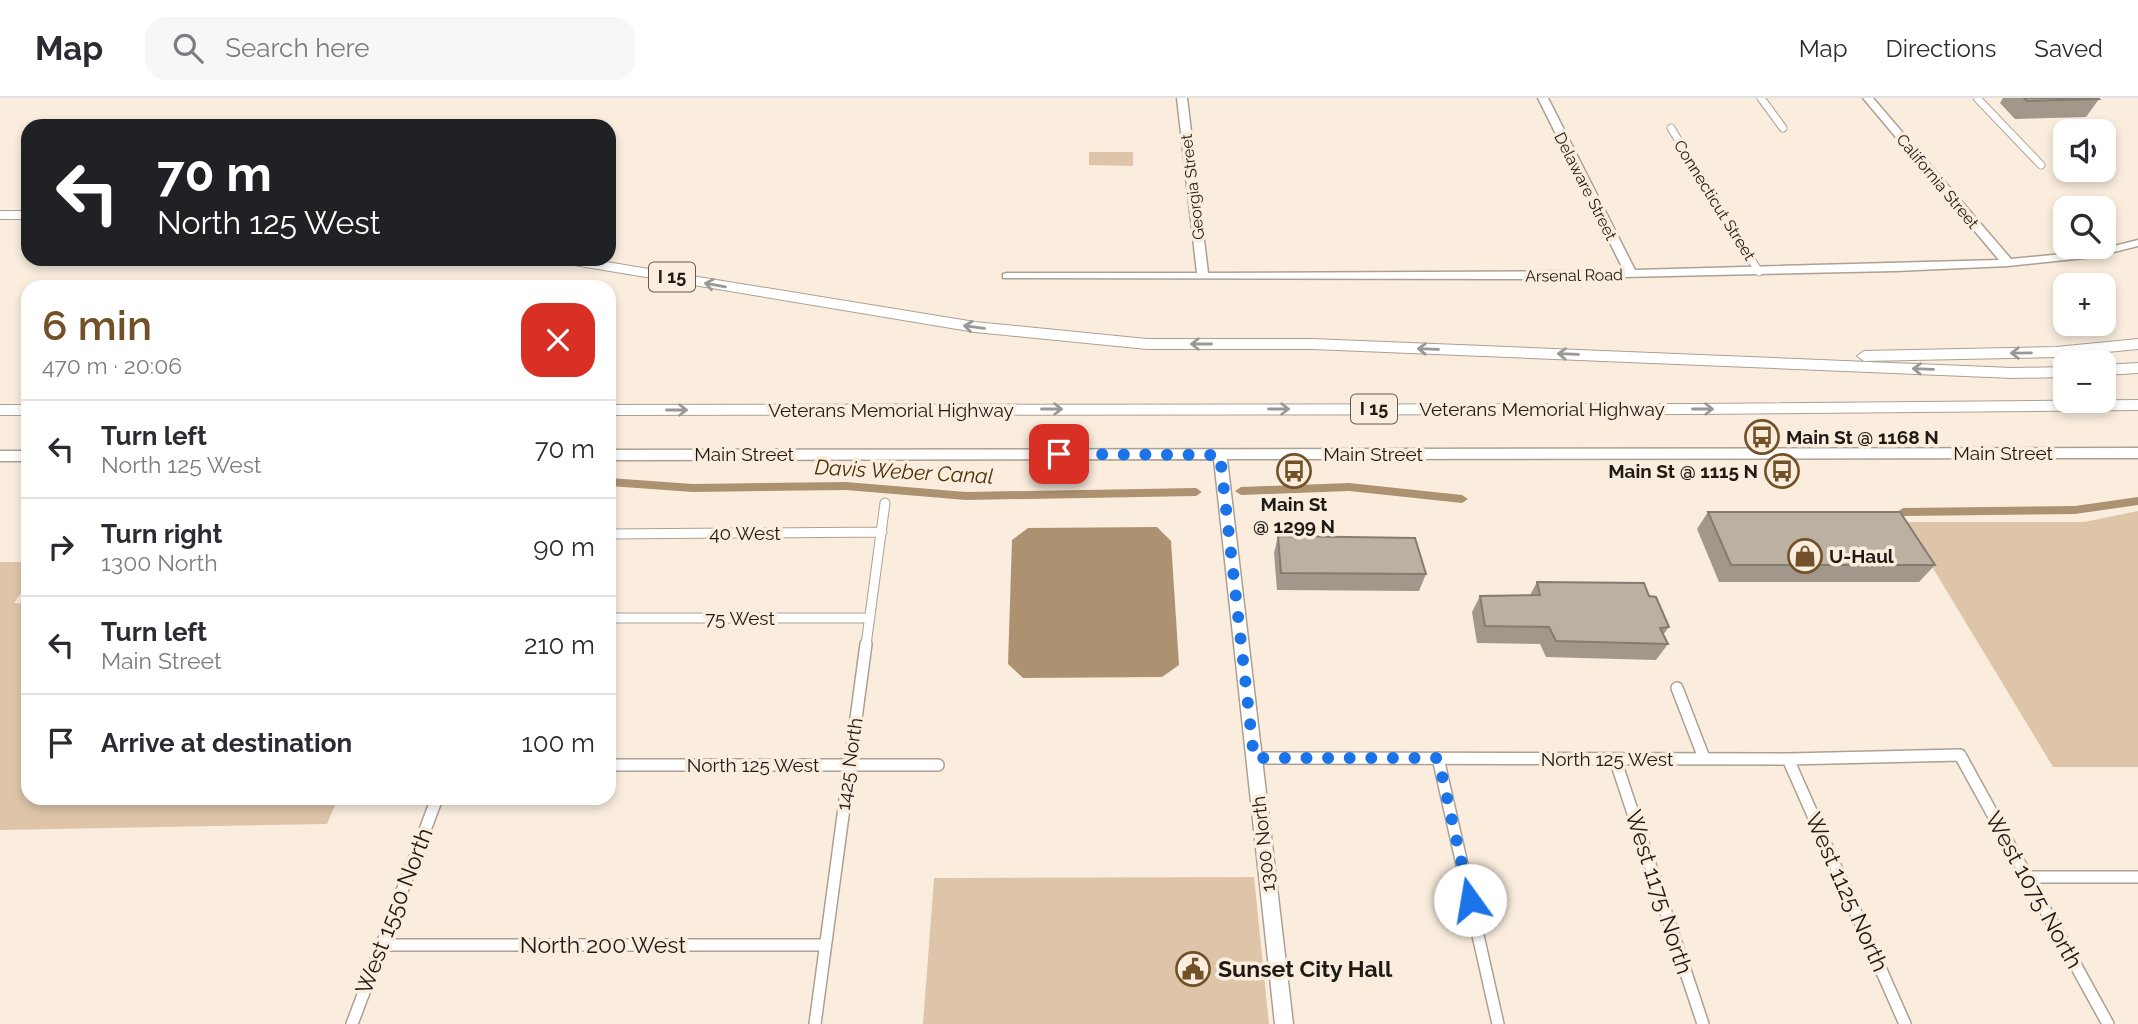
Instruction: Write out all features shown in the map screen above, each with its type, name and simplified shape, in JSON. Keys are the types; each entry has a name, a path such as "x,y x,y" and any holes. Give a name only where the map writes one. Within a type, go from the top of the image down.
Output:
{"highway":[{"path":"0,215 21,215"},
{"name":"I 15","path":"604,266 947,323 1146,344 1312,344 2013,373 2053,372"},
{"path":"1636,356 2056,352 2138,344"},
{"path":"2116,369 2138,368"},
{"name":"Veterans Memorial Highway","path":"616,410 2010,407 2138,404"},
{"path":"2010,407 2138,411"},
{"path":"0,410 21,410"}],"street":[{"name":"Georgia Street","path":"1182,98 1203,275"},
{"name":"Delaware Street","path":"1543,98 1630,274"},
{"path":"1761,98 1783,128"},
{"name":"California Street","path":"1868,98 2008,263"},
{"path":"1977,98 2041,165"},
{"name":"Connecticut Street","path":"1671,128 1759,272"},
{"name":"Arsenal Road","path":"1007,276 1759,272 2008,263 2094,254 2138,243"},
{"name":"Main Street","path":"616,455 2138,453"},
{"name":"1300 North","path":"1220,455 1283,1024"},
{"path":"0,456 21,456"},
{"name":"1425 North","path":"815,1024 885,503"},
{"name":"40 West","path":"616,534 882,532"},
{"name":"75 West","path":"616,618 870,618"},
{"path":"1677,688 1704,758"},
{"name":"North 125 West","path":"1254,758 1788,759 1960,755"},
{"name":"West 1075 North","path":"1960,755 2108,1024"},
{"path":"1438,758 1498,1024"},
{"name":"West 1175 North","path":"1615,759 1703,1024"},
{"name":"West 1125 North","path":"1788,759 1905,1024"},
{"name":"North 125 West","path":"616,765 938,765"},
{"name":"West 1550 North","path":"352,1024 433,805"},
{"path":"2027,877 2138,877"},
{"name":"North 200 West","path":"381,944 824,946"}],"shaded area":[{"path":"1089,152 1133,152 1133,166 1089,165"},
{"path":"2138,511 2138,767 2053,767 1905,522 2084,522"},
{"path":"1157,527 1171,541 1179,665 1162,677 1023,678 1008,664 1012,540 1028,528"},
{"path":"0,562 21,562 21,593 14,603 21,604 21,805 335,805 327,824 0,830"},
{"path":"1254,877 1269,1024 923,1024 934,878"}],"building":[{"path":"2024,98 2098,98 2099,99 2027,101"},
{"path":"1708,512 1900,512 1935,565 1731,565"},
{"path":"1278,536 1415,538 1426,574 1281,573"},
{"path":"1537,582 1644,583 1649,596 1656,597 1669,627 1660,628 1668,644 1556,641 1549,627 1485,626 1480,596 1540,595"}],"waterway":[{"name":"Davis Weber Canal","path":"616,482 693,488 846,486 966,496 1196,492"},
{"name":"Davis Weber Canal","path":"1241,491 1349,487 1462,499"},
{"name":"Davis Weber Canal","path":"1903,512 2075,510 2138,501"}],"place":[{"name":"Main St @ 1168 N","path":"1762,437"},
{"name":"Main St @ 1299 N","path":"1294,471"},
{"name":"Main St @ 1115 N","path":"1782,471"},
{"name":"U-Haul","path":"1805,556"},
{"name":"Sunset City Hall","path":"1193,969"}],"route":[{"path":"1059,454 1220,455 1254,758 1438,758 1470,900"}]}
